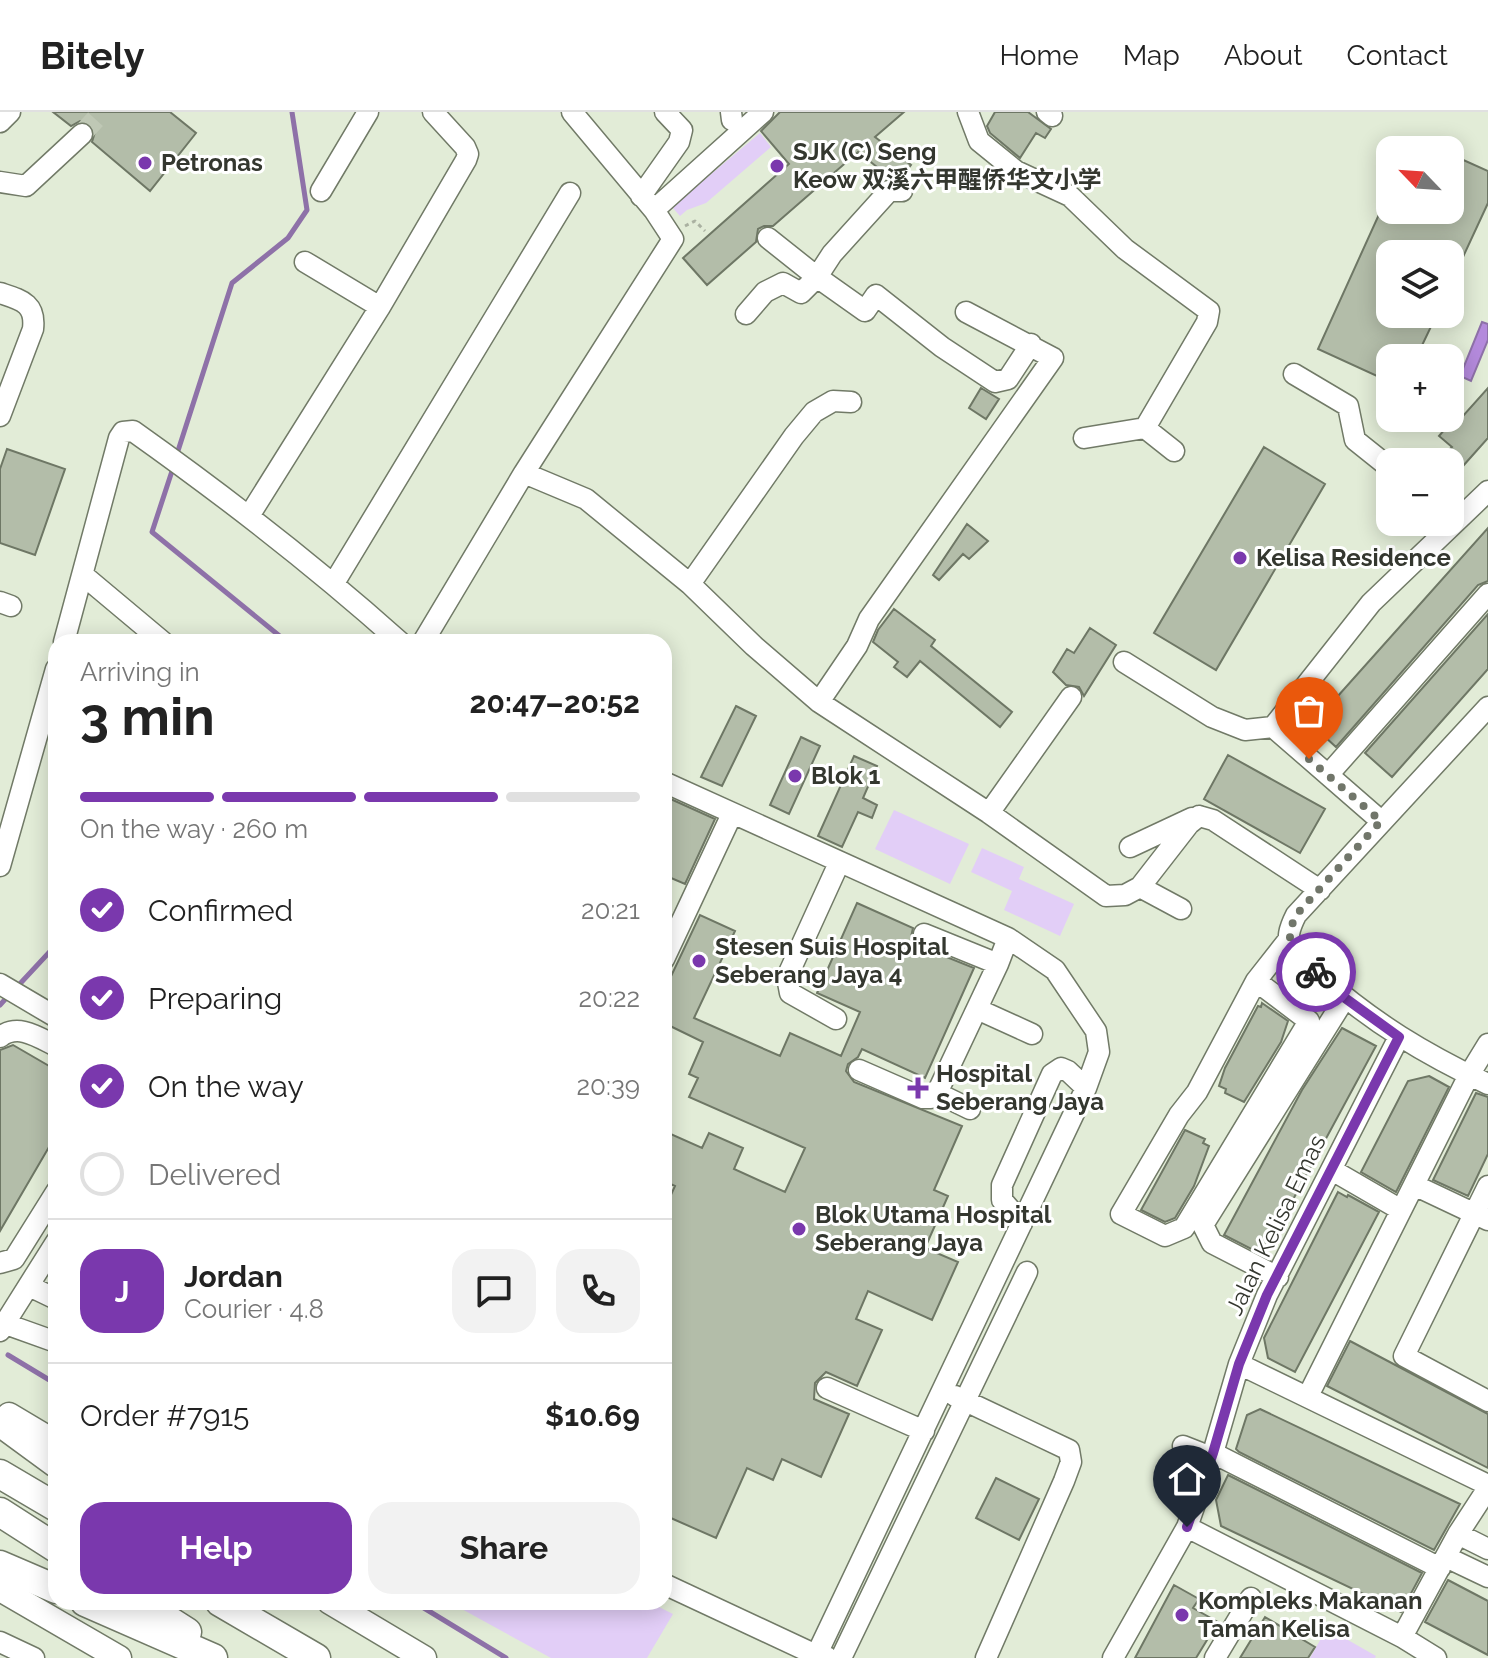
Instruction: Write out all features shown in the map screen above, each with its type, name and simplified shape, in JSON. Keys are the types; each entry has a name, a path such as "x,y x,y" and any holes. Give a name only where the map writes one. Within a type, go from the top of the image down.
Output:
{"highway":[{"path":"0,1422 48,1457"},
{"path":"0,1474 48,1502"},
{"path":"0,1512 48,1543"},
{"path":"0,1565 48,1586"},
{"path":"103,1610 213,1658"},
{"path":"153,1610 228,1658"},
{"path":"234,1610 316,1658"},
{"path":"262,1610 330,1658"}],"main road":[{"path":"0,1410 48,1438"},
{"path":"0,1589 119,1658"},
{"path":"352,1610 424,1658"}],"street":[{"path":"0,122 10,112"},
{"path":"321,191 368,112"},
{"path":"249,516 380,307 468,154 433,112"},
{"path":"428,634 524,473 673,239 572,112"},
{"path":"647,203 679,142 682,130 665,112"},
{"path":"647,203 763,112"},
{"path":"968,112 979,141 1016,171 1070,196 1125,249 1209,311 1207,322 1145,428"},
{"path":"0,182 26,186 82,134"},
{"path":"746,314 765,292 783,283 801,293 889,191 902,191"},
{"path":"334,583 570,193"},
{"path":"768,238 865,311 876,295 942,347 995,382 1008,379 1031,344"},
{"path":"305,262 380,307"},
{"path":"0,293 24,301 34,316 33,329 0,416"},
{"path":"819,702 857,646 869,619 1053,358 966,312"},
{"path":"1294,374 1348,406 1355,440 1376,457"},
{"path":"690,584 814,412 833,401 851,402"},
{"path":"1084,438 1145,428 1174,451"},
{"path":"66,634 119,438 123,432 133,431 249,516 334,583 391,634"},
{"path":"524,473 586,499 690,584 819,702 989,813 1106,896 1125,895 1140,887 1189,824 1199,816"},
{"path":"1464,511 1488,491"},
{"path":"1124,662 1212,717 1245,730 1273,727 1371,603 1437,536"},
{"path":"83,575 153,634"},
{"path":"1328,775 1488,594"},
{"path":"0,866 48,697"},
{"path":"989,813 1071,697"},
{"path":"1256,981 1309,1021 1184,1228 1165,1236 1121,1214 1179,1115 1197,1092 1256,981 1289,939 1296,915 1381,821 1484,719"},
{"path":"1273,727 1381,821"},
{"path":"672,786 1008,938 1055,970 1096,1031 1099,1052 1086,1088 924,1431 822,1657 672,1588"},
{"path":"672,942 732,814"},
{"path":"1130,847 1199,816 1213,820 1320,890"},
{"path":"836,1019 790,993 787,977 839,863"},
{"path":"1140,887 1181,909"},
{"path":"924,934 998,964"},
{"path":"859,1070 923,1098 931,1098 937,1093 1008,938"},
{"path":"1289,939 1293,951 1345,998 1399,1037 1479,1079"},
{"path":"0,984 48,1012"},
{"path":"1278,1277 1212,1243 1203,1225 1345,998"},
{"path":"977,1009 1032,1034"},
{"path":"0,1037 11,1030 25,1031 48,1042"},
{"name":"Jalan Kelisa Emas","path":"1113,1658 1187,1527 1239,1364 1278,1277 1399,1037"},
{"path":"1308,1396 1414,1185 1479,1079 1488,1044"},
{"path":"1022,1223 1002,1200 1002,1185 1052,1074 1061,1068 1086,1088"},
{"path":"937,1093 970,1109"},
{"path":"1332,1170 1401,1210"},
{"path":"1414,1185 1481,1217"},
{"path":"1488,1186 1481,1217 1404,1356 1488,1401"},
{"path":"0,1263 14,1259 48,1205"},
{"path":"48,1255 1,1326 48,1340"},
{"path":"841,1658 1027,1272"},
{"path":"29,1286 48,1295"},
{"path":"1239,1364 1488,1487 1458,1534 1402,1637"},
{"path":"827,1388 924,1431"},
{"path":"943,1391 1069,1450 1071,1462 986,1658"},
{"path":"1183,1446 1212,1455 1443,1562 1488,1577"},
{"path":"1187,1527 1402,1637 1436,1658"},
{"path":"1458,1534 1488,1549"},
{"path":"1215,1658 1251,1598"},
{"path":"0,1642 34,1658"}],"path":[{"path":"672,234 695,221 705,231"}],"shaded area":[{"path":"760,133 771,147 706,203 680,216 672,207"},
{"path":"1482,322 1488,324 1488,340 1471,381 1464,378 1464,366"},
{"path":"894,810 969,844 950,884 875,849"},
{"path":"982,848 1024,867 1019,879 1074,904 1060,936 1004,910 1012,891 971,872"},
{"path":"464,1610 665,1610 673,1614 647,1658 551,1658"},
{"path":"1327,1628 1376,1656 1375,1658 1310,1658"}],"building":[{"name":"Petronas","path":"53,112 170,112 196,133 150,191 92,142 95,132 91,125 80,121 71,126"},
{"name":"SJK (C) Seng Keow 双溪六甲醒侨华文小学","path":"780,112 904,112 875,137 911,165 901,178 891,178 858,152 773,226 758,229 756,242 707,285 683,258 789,164 761,131"},
{"path":"995,112 1028,112 1051,129 1045,138 1036,133 1020,158 990,133 987,126"},
{"path":"1464,160 1488,171 1488,203 1464,255 1464,240 1376,240 1376,328 1430,328 1423,344 1376,344 1376,376 1318,349 1376,221 1376,224 1464,224"},
{"path":"981,388 999,399 986,419 969,408"},
{"path":"1488,388 1488,438 1464,465 1464,448 1451,448 1439,436 1442,432 1464,432 1464,415"},
{"name":"Kelisa Residence","path":"1264,447 1325,484 1216,670 1154,633"},
{"path":"7,449 65,469 35,555 0,543 0,469"},
{"path":"967,524 988,541 969,559 963,554 939,580 933,575"},
{"path":"1488,528 1488,581 1478,585 1336,747 1312,725"},
{"path":"894,609 935,640 931,646 1012,712 1000,727 920,661 907,677 894,667 898,662 873,642"},
{"path":"1488,614 1488,669 1392,777 1365,753"},
{"path":"1090,628 1116,645 1084,696 1079,687 1066,685 1053,672 1067,649 1074,653"},
{"path":"736,706 756,716 722,786 701,777"},
{"name":"Blok 1","path":"801,737 820,746 789,814 770,805"},
{"path":"1228,755 1325,809 1300,853 1204,799"},
{"path":"854,756 877,766 863,798 877,805 872,818 858,812 842,847 818,836"},
{"path":"672,800 715,819 685,884 672,878"},
{"name":"Blok Utama Hospital Seberang Jaya","path":"857,903 913,928 911,937 919,946 974,968 925,1078 862,1049 858,1057 848,1064 846,1071 854,1082 962,1126 934,1190 948,1196 925,1248 958,1262 932,1320 868,1291 856,1319 882,1330 857,1386 826,1372 815,1383 814,1399 849,1414 821,1477 782,1459 773,1480 747,1468 716,1538 672,1519 672,1193 675,1186 672,1185 672,1135 702,1148 709,1133 743,1148 734,1169 785,1192 805,1148 689,1097 698,1078 689,1074 703,1042 672,1027 672,974 700,915 735,931 694,1018 780,1056 790,1033 841,1056 860,1012 817,993"},
{"path":"1262,1003 1288,1021 1281,1042 1244,1102 1225,1093 1226,1089 1219,1086 1225,1068"},
{"path":"1342,1028 1376,1046 1263,1255 1224,1235 1302,1090"},
{"path":"13,1045 48,1065 48,1149 0,1231 0,1050"},
{"path":"1429,1076 1449,1087 1396,1192 1361,1172 1408,1081"},
{"path":"1476,1093 1488,1097 1488,1154 1468,1196 1433,1180"},
{"path":"1185,1130 1205,1139 1203,1143 1209,1146 1194,1186 1175,1218 1165,1222 1141,1210"},
{"path":"1338,1192 1379,1212 1295,1372 1268,1358 1264,1338"},
{"path":"1350,1341 1488,1414 1488,1468 1327,1386"},
{"path":"1260,1409 1460,1504 1434,1550 1239,1452 1236,1449 1247,1415"},
{"path":"1228,1475 1422,1573 1401,1612 1221,1526 1216,1500"},
{"path":"996,1478 1039,1499 1019,1540 976,1518"},
{"path":"1448,1580 1488,1601 1488,1655 1425,1622"},
{"name":"Kompleks Makanan Taman Kelisa","path":"1174,1585 1199,1599 1193,1608 1218,1622 1196,1658 1135,1658"},
{"path":"1265,1617 1315,1647 1308,1658 1240,1658"}],"waterway":[{"path":"176,457 232,283 288,238 307,210 292,112"},
{"path":"173,468 152,532 277,634"},
{"path":"16,988 48,954"},
{"path":"0,1005 9,995"},
{"path":"8,1355 48,1379"},
{"path":"427,1610 506,1658"}],"tunnel":[{"path":"82,134 102,112"}],"way so far":[{"path":"1309,759 1381,821 1296,915 1290,927 1289,939 1293,951 1316,972"}],"place":[{"name":"Petronas","path":"145,163"},
{"name":"SJK (C) Seng Keow 双溪六甲醒侨华文小学","path":"777,166"},
{"name":"Kelisa Residence","path":"1240,558"},
{"name":"Blok 1","path":"795,776"},
{"name":"Stesen Suis Hospital Seberang Jaya 4","path":"699,961"},
{"name":"Hospital Seberang Jaya","path":"918,1088"},
{"name":"Blok Utama Hospital Seberang Jaya","path":"799,1229"},
{"name":"Kompleks Makanan Taman Kelisa","path":"1182,1615"}],"route":[{"path":"1187,1527 1239,1364 1267,1295 1399,1037 1345,998 1316,972"}]}
